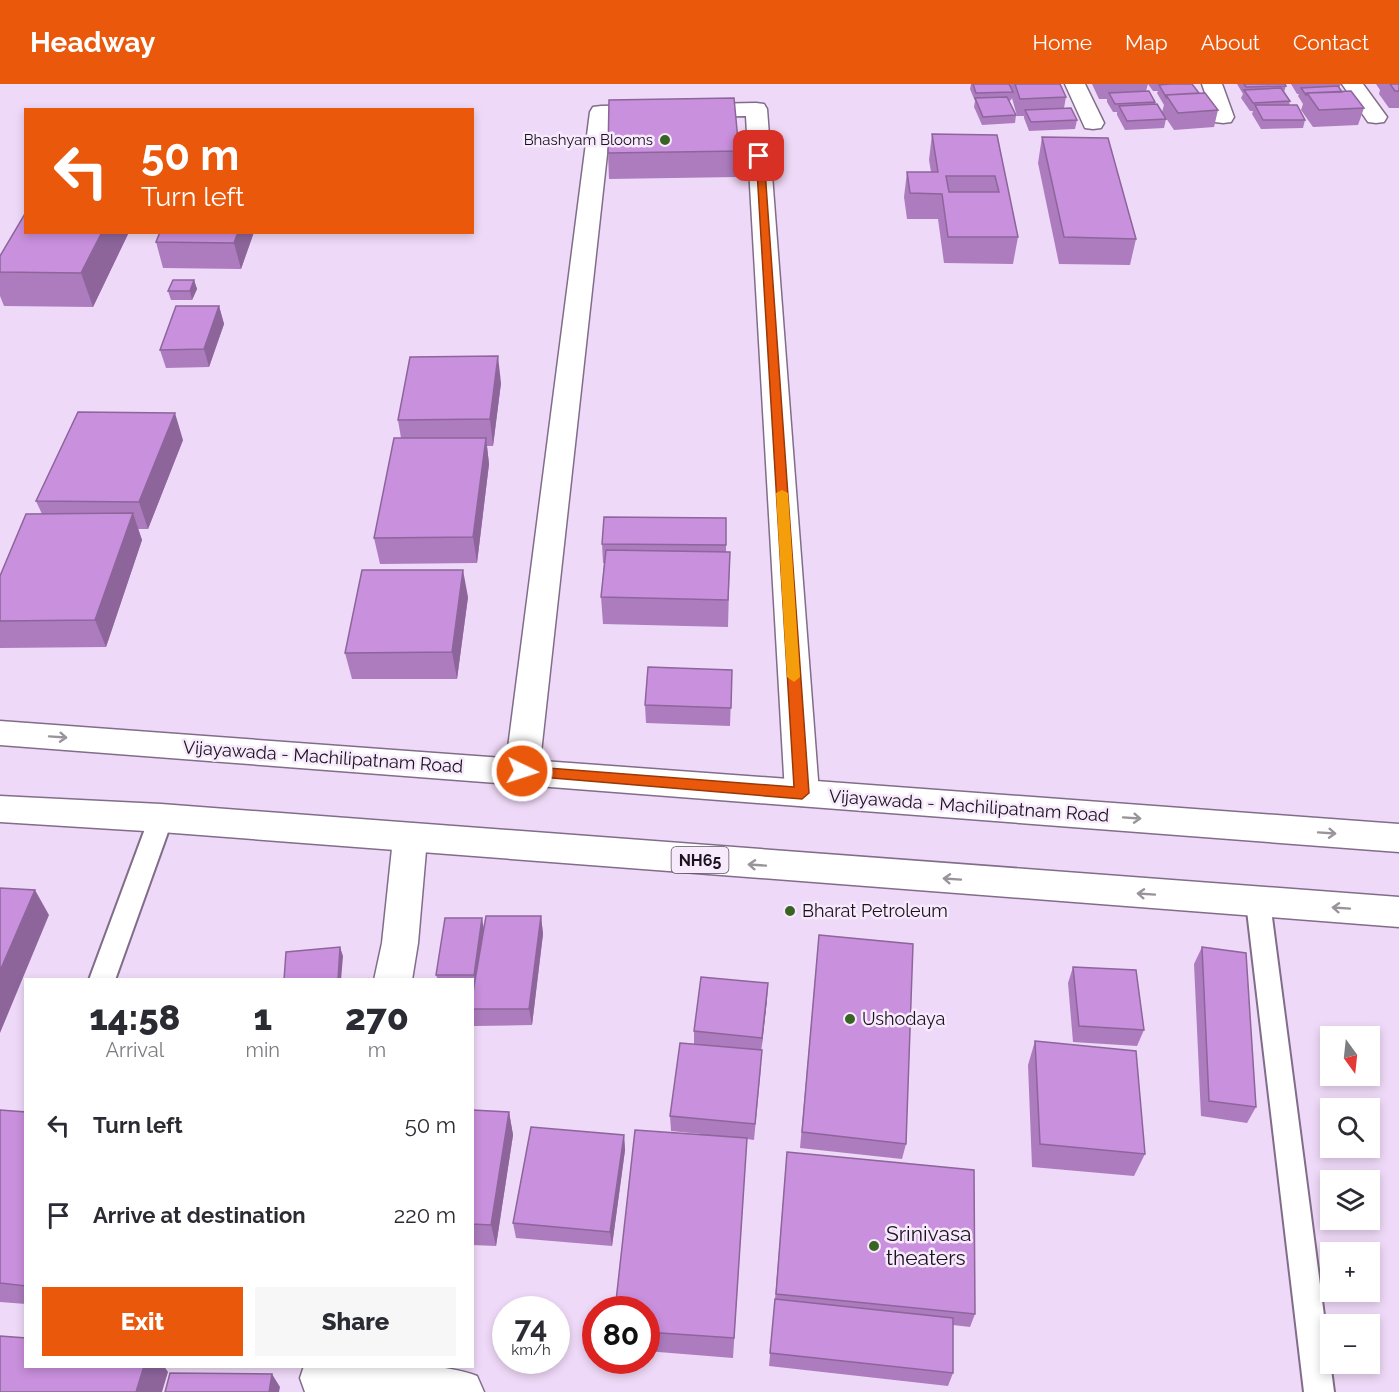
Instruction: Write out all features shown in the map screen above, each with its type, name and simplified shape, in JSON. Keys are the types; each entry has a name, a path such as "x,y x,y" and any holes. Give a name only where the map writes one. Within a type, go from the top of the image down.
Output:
{"main road":[{"path":"1075,84 1093,123"},
{"path":"1212,84 1223,117"},
{"path":"1352,84 1376,117"},
{"path":"522,771 601,112 756,109 802,793"},
{"name":"Vijayawada - Machilipatnam Road","path":"0,733 1399,838"},
{"name":"NH65","path":"0,809 161,819 1399,912"},
{"path":"393,978 400,943 410,839"},
{"path":"322,1379 461,1392"}],"lane":[{"path":"103,978 161,819"},
{"path":"1258,902 1319,1392"}],"building":[{"path":"973,84 1009,84 1013,92 976,93"},
{"path":"1015,84 1060,84 1066,97 1020,99"},
{"path":"1192,84 1199,93 1166,95 1166,97 1159,85"},
{"path":"1244,84 1285,84 1286,86 1246,87"},
{"path":"1390,84 1399,84 1399,91 1395,91"},
{"path":"1338,86 1342,92 1307,93 1306,95 1301,88"},
{"path":"1281,88 1290,101 1253,103 1244,90"},
{"path":"1149,91 1155,102 1115,104 1109,93"},
{"path":"1351,91 1364,108 1319,110 1307,93"},
{"path":"1205,93 1218,110 1178,113 1166,95"},
{"path":"1007,97 1016,115 983,117 975,98"},
{"path":"734,98 739,151 608,153 609,100"},
{"path":"1157,104 1166,119 1127,121 1119,106"},
{"path":"1255,105 1297,105 1305,120 1263,120"},
{"path":"1071,108 1077,120 1031,122 1025,110"},
{"path":"932,134 997,135 1018,237 948,237 942,194 910,193 907,172 938,172","holes":["946,176 995,176 999,192 949,192"]},
{"path":"1042,137 1108,138 1136,239 1064,237"},
{"path":"24,215 24,234 101,234 81,273 0,272 0,256"},
{"path":"159,234 237,234 234,243 156,242"},
{"path":"173,280 194,280 190,291 168,291"},
{"path":"176,306 219,306 204,349 160,350"},
{"path":"498,356 490,419 398,420 410,357"},
{"path":"78,412 175,413 139,502 36,501"},
{"path":"394,438 486,438 473,537 374,538"},
{"path":"133,513 95,620 0,621 0,576 26,514"},
{"path":"604,517 726,518 726,545 602,544"},
{"path":"606,550 730,552 728,600 601,597"},
{"path":"362,570 463,570 452,652 345,653"},
{"path":"648,667 732,670 731,708 645,705"},
{"path":"0,888 35,890 0,971"},
{"path":"486,916 541,916 529,1009 474,1009 474,986"},
{"path":"445,918 482,918 474,975 436,975"},
{"path":"819,935 913,944 906,1144 802,1132"},
{"path":"340,947 338,978 284,978 286,952"},
{"path":"1202,947 1246,953 1256,1107 1209,1101"},
{"path":"1073,967 1136,970 1144,1030 1079,1026"},
{"path":"701,977 768,983 762,1038 694,1031"},
{"path":"1035,1041 1136,1051 1145,1154 1040,1144"},
{"path":"680,1043 762,1050 755,1124 670,1116"},
{"path":"0,1110 24,1112 24,1286 0,1283"},
{"path":"474,1110 509,1112 491,1225 474,1224"},
{"path":"531,1127 624,1135 610,1232 513,1223"},
{"path":"635,1130 747,1138 734,1338 660,1333 660,1296 617,1296"},
{"name":"Srinivasa theaters","path":"787,1152 974,1170 975,1314 776,1294"},
{"path":"775,1299 953,1318 953,1373 770,1353"},
{"path":"0,1336 24,1338 24,1368 143,1368 136,1392 0,1392"},
{"path":"170,1373 272,1374 269,1392 165,1392"}],"slow traffic":[{"path":"782,493 794,677"}],"place":[{"name":"Bhashyam Blooms","path":"665,140"},
{"name":"Bharat Petroleum","path":"790,911"},
{"name":"Ushodaya","path":"850,1019"},
{"name":"Srinivasa theaters","path":"874,1246"}],"route":[{"path":"522,771 802,793 759,156"}]}
